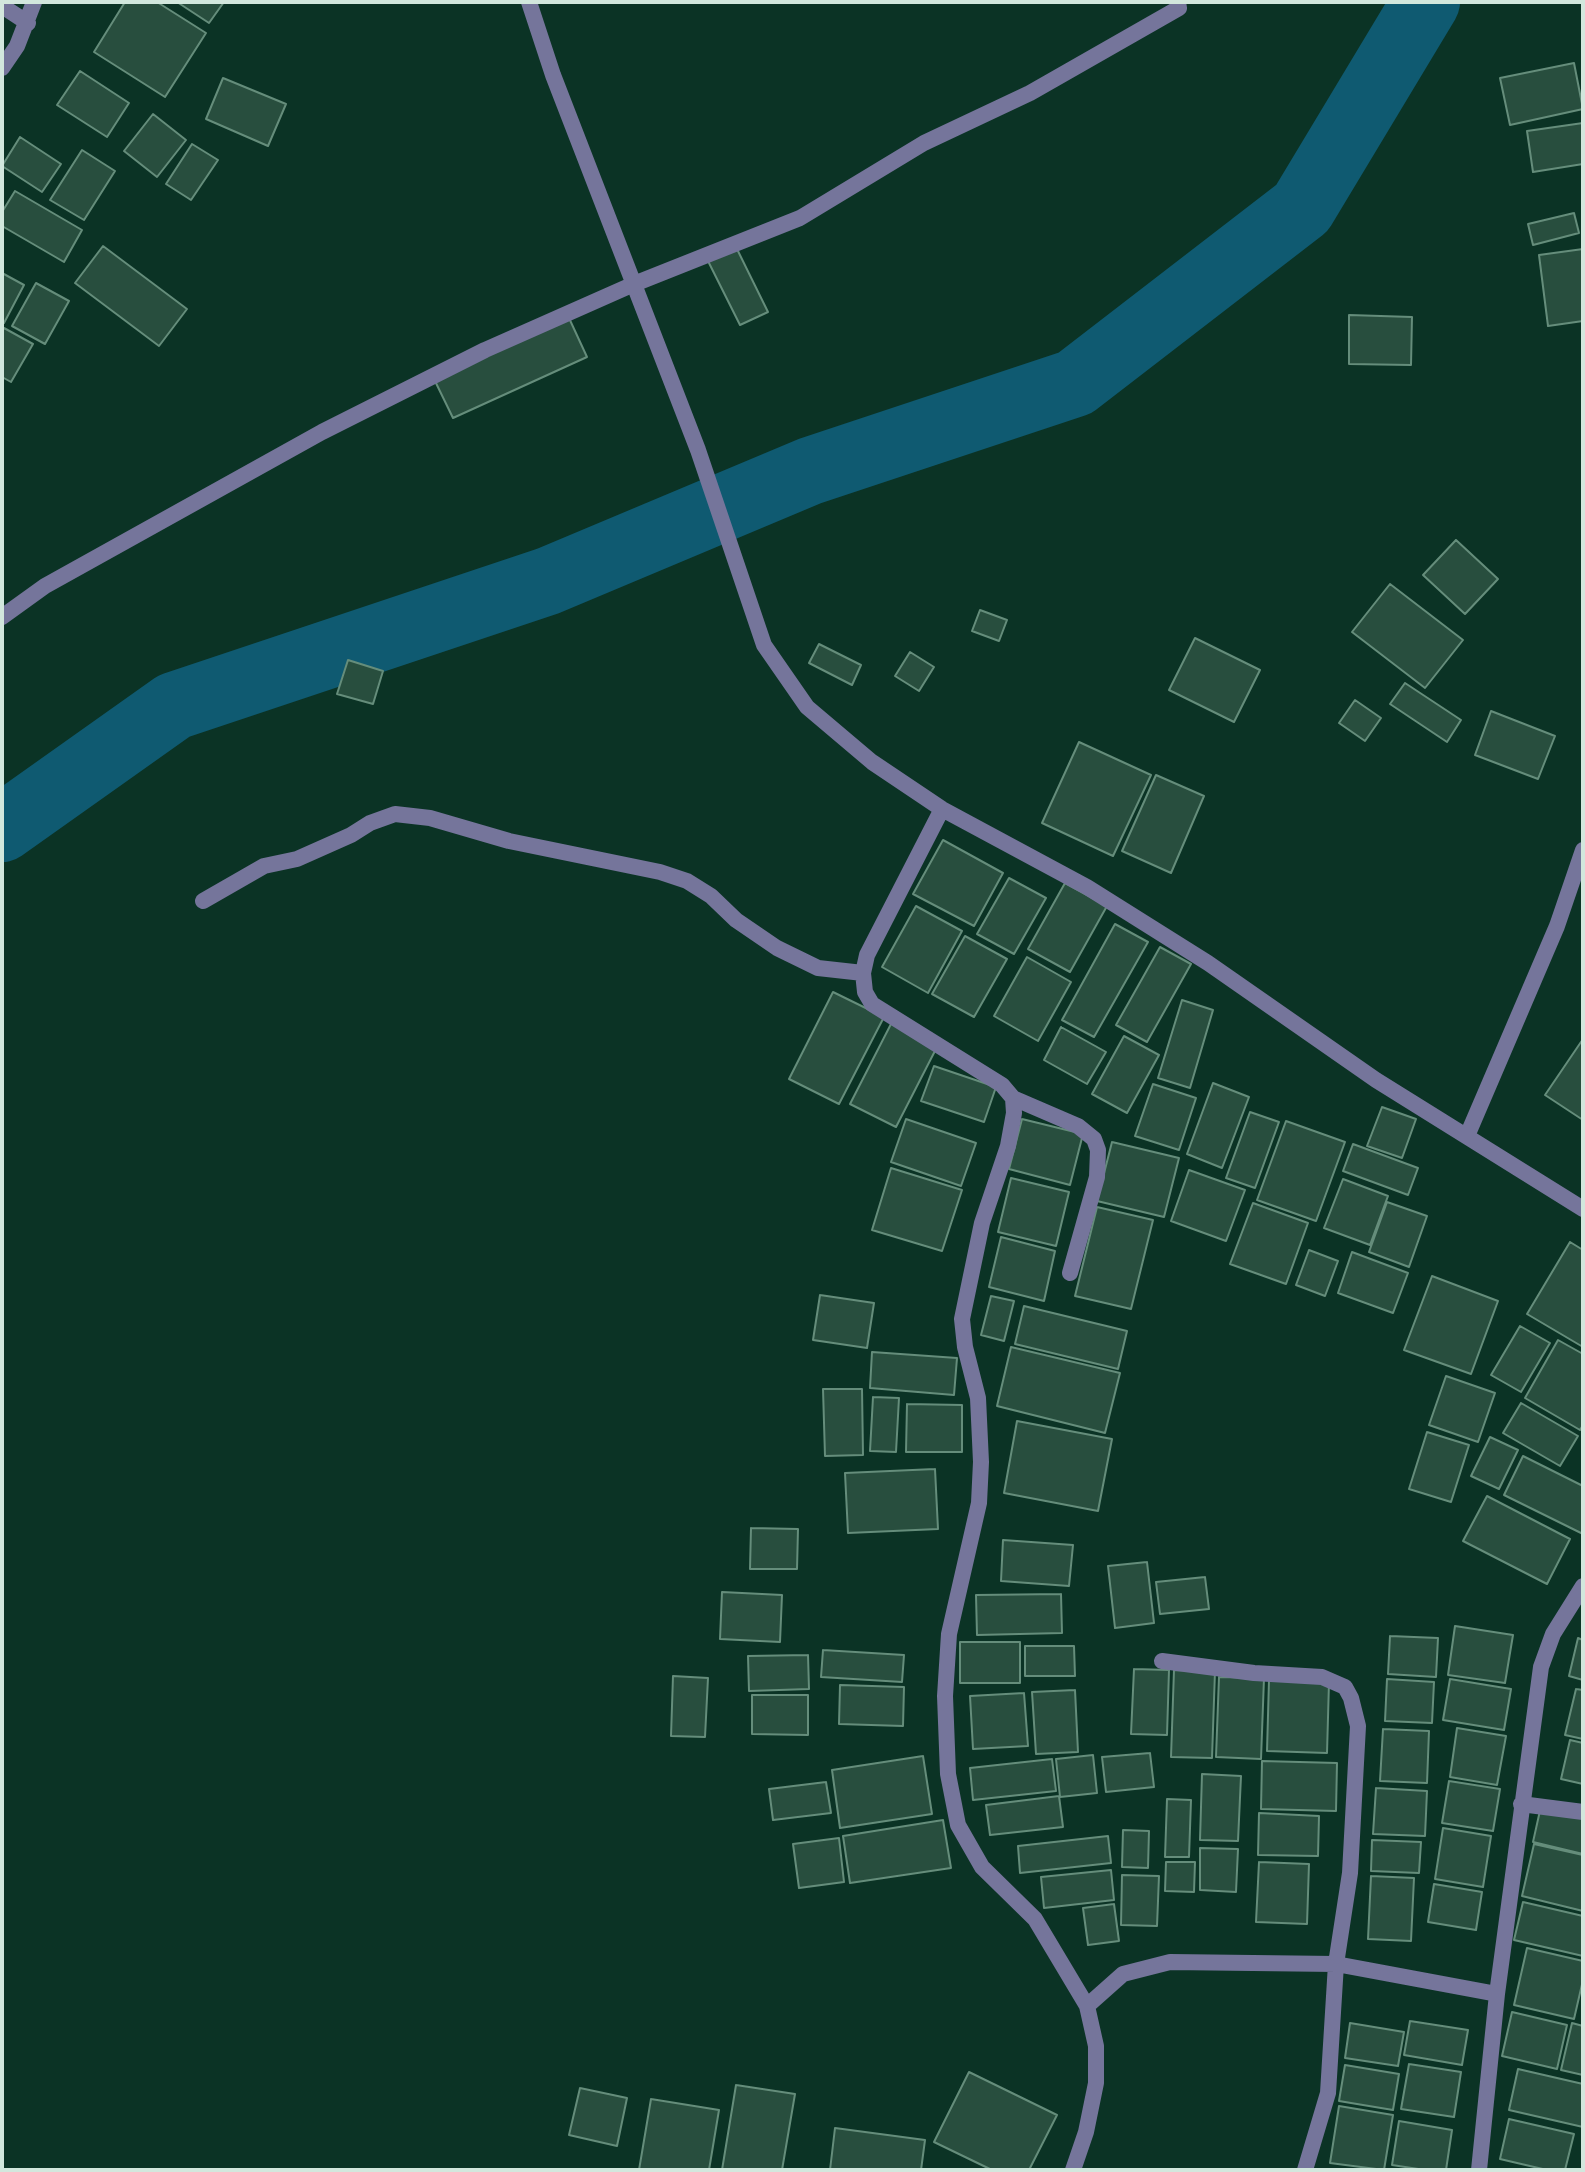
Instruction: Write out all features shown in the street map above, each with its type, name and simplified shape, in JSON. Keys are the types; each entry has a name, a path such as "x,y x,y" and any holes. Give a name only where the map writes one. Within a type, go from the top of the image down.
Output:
{"street":[{"path":"2,68 28,23 34,2"},
{"path":"529,2 553,75 698,450 764,645 807,707 872,762 942,809 1087,887 1208,963 1376,1080 1583,1209"},
{"path":"2,617 45,586 322,432 485,350 634,284 800,218 924,143 1030,93 1181,4"},
{"path":"2,6 28,23"},
{"path":"942,809 867,955 863,973 865,992 872,1004 1002,1085 1013,1098 1078,1126 1094,1139 1098,1150 1097,1177 1070,1273"},
{"path":"203,901 264,866 297,859 395,814 430,818 509,841 660,872 687,881 777,948 818,968 863,973"},
{"path":"1467,1136 1557,926 1583,850"},
{"path":"1013,1098 1014,1113 1008,1146 982,1223 962,1319 965,1347 978,1398 981,1462 979,1503 949,1634 945,1696 948,1774 958,1825 982,1867 1035,1919 1087,2006 1096,2046 1096,2083 1086,2132 1073,2170"},
{"path":"1479,2170 1497,1994 1541,1667 1553,1634 1583,1586"},
{"path":"1162,1661 1254,1673 1322,1677 1345,1687 1351,1698 1358,1726 1351,1858 1336,1964 1328,2093 1305,2170"},
{"path":"1521,1804 1583,1812"},
{"path":"1087,2006 1123,1974 1170,1962 1336,1964 1497,1994"}],"building":[{"path":"125,2 157,2 206,33 165,97 94,52"},
{"path":"177,2 224,2 209,23"},
{"path":"1574,63 1583,109 1510,125 1500,78"},
{"path":"80,71 129,103 107,137 57,105"},
{"path":"223,78 286,104 268,146 206,119"},
{"path":"153,114 186,140 157,177 124,151"},
{"path":"1583,123 1583,164 1533,172 1527,131"},
{"path":"20,137 61,164 42,192 2,166"},
{"path":"192,144 218,160 191,200 166,184"},
{"path":"82,150 115,171 84,220 50,200"},
{"path":"15,191 82,230 64,262 2,226 2,212"},
{"path":"1574,213 1579,233 1533,245 1528,224"},
{"path":"735,245 768,312 740,325 707,259"},
{"path":"103,246 187,309 159,346 75,283"},
{"path":"1583,249 1583,321 1548,326 1539,255"},
{"path":"2,273 24,285 4,323 2,322"},
{"path":"36,283 69,301 45,344 12,326"},
{"path":"1349,315 1412,317 1411,365 1349,364"},
{"path":"569,318 587,357 453,418 434,379"},
{"path":"4,328 33,344 11,382 2,377"},
{"path":"1456,540 1498,579 1465,614 1423,575"},
{"path":"1390,584 1463,640 1425,688 1352,632"},
{"path":"980,610 1007,620 999,641 972,631"},
{"path":"1195,638 1260,670 1234,722 1169,690"},
{"path":"819,644 861,665 852,685 809,663"},
{"path":"910,652 934,667 919,691 895,676"},
{"path":"348,660 383,671 373,704 337,694"},
{"path":"1405,683 1461,720 1447,742 1390,704"},
{"path":"1355,700 1381,718 1365,741 1339,723"},
{"path":"1491,711 1555,736 1538,779 1475,755"},
{"path":"1079,742 1151,775 1113,856 1042,823"},
{"path":"1156,775 1204,796 1171,873 1122,851"},
{"path":"943,840 1003,873 974,926 913,894"},
{"path":"1009,878 1046,898 1014,954 977,934"},
{"path":"1065,883 1107,906 1070,972 1028,949"},
{"path":"916,906 962,931 928,993 882,967"},
{"path":"1115,924 1148,942 1094,1037 1062,1020"},
{"path":"965,936 1007,959 974,1017 932,994"},
{"path":"1160,947 1191,964 1147,1042 1116,1025"},
{"path":"1027,957 1071,982 1038,1041 994,1016"},
{"path":"833,992 884,1017 839,1104 789,1079"},
{"path":"1182,1000 1213,1010 1190,1088 1158,1078"},
{"path":"892,1022 938,1045 896,1127 850,1104"},
{"path":"1061,1027 1106,1052 1087,1084 1044,1060"},
{"path":"1124,1036 1159,1055 1127,1113 1092,1094"},
{"path":"1583,1039 1583,1120 1545,1095"},
{"path":"934,1066 996,1087 984,1122 921,1101"},
{"path":"1213,1083 1249,1097 1222,1168 1187,1154"},
{"path":"1153,1084 1196,1098 1179,1150 1135,1136"},
{"path":"1382,1107 1416,1119 1402,1158 1367,1146"},
{"path":"1250,1112 1279,1122 1255,1188 1226,1178"},
{"path":"906,1119 976,1143 961,1186 891,1162"},
{"path":"1022,1119 1083,1134 1070,1185 1009,1169"},
{"path":"1286,1121 1345,1142 1316,1221 1257,1200"},
{"path":"1112,1142 1179,1158 1164,1217 1097,1201"},
{"path":"1353,1144 1418,1168 1408,1195 1343,1171"},
{"path":"891,1168 962,1190 942,1251 872,1230"},
{"path":"1189,1170 1245,1190 1226,1241 1171,1221"},
{"path":"1011,1178 1069,1192 1056,1246 998,1232"},
{"path":"1343,1179 1388,1196 1370,1245 1324,1228"},
{"path":"1387,1202 1427,1216 1409,1267 1369,1252"},
{"path":"1253,1203 1308,1223 1286,1284 1230,1264"},
{"path":"1097,1207 1153,1220 1131,1309 1075,1296"},
{"path":"1001,1237 1055,1251 1044,1301 989,1287"},
{"path":"1570,1242 1583,1250 1583,1347 1527,1314"},
{"path":"1309,1250 1338,1261 1325,1296 1296,1285"},
{"path":"1352,1252 1408,1273 1393,1313 1338,1293"},
{"path":"1432,1276 1498,1301 1471,1374 1404,1350"},
{"path":"820,1295 874,1303 867,1348 813,1340"},
{"path":"991,1296 1014,1301 1004,1341 981,1335"},
{"path":"1024,1306 1127,1331 1118,1369 1015,1344"},
{"path":"1520,1326 1550,1343 1521,1392 1491,1375"},
{"path":"1558,1340 1583,1354 1583,1425 1580,1430 1525,1398"},
{"path":"1011,1347 1120,1373 1105,1433 997,1406"},
{"path":"872,1352 957,1358 954,1395 870,1388"},
{"path":"1446,1376 1495,1393 1478,1442 1429,1425"},
{"path":"823,1389 862,1389 863,1455 825,1456"},
{"path":"873,1397 899,1398 896,1452 870,1451"},
{"path":"1521,1403 1578,1436 1560,1466 1503,1433"},
{"path":"907,1404 962,1405 962,1452 906,1452"},
{"path":"1017,1421 1112,1439 1098,1511 1004,1493"},
{"path":"1427,1432 1469,1445 1451,1502 1409,1489"},
{"path":"1490,1437 1518,1450 1499,1489 1471,1476"},
{"path":"1523,1456 1583,1486 1583,1534 1504,1495"},
{"path":"935,1469 938,1529 848,1533 845,1473"},
{"path":"1487,1496 1570,1539 1547,1584 1463,1541"},
{"path":"751,1528 798,1529 797,1569 750,1569"},
{"path":"1003,1540 1073,1545 1069,1586 1001,1581"},
{"path":"1147,1562 1154,1623 1115,1628 1108,1566"},
{"path":"1205,1577 1209,1609 1160,1614 1156,1582"},
{"path":"722,1592 782,1595 780,1642 720,1639"},
{"path":"1061,1594 1062,1633 977,1635 976,1595"},
{"path":"1455,1626 1513,1635 1505,1683 1448,1675"},
{"path":"1390,1636 1438,1638 1436,1677 1388,1674"},
{"path":"1578,1638 1583,1640 1583,1680 1569,1676"},
{"path":"960,1642 1020,1642 1020,1683 960,1683"},
{"path":"1025,1646 1074,1646 1075,1676 1025,1676"},
{"path":"823,1650 904,1655 902,1682 821,1677"},
{"path":"808,1655 809,1689 749,1691 748,1656"},
{"path":"1134,1669 1169,1670 1167,1735 1131,1734"},
{"path":"1174,1670 1215,1671 1212,1758 1171,1757"},
{"path":"673,1676 708,1678 705,1737 671,1736"},
{"path":"1219,1677 1264,1678 1261,1759 1216,1757"},
{"path":"1387,1679 1434,1682 1432,1723 1385,1721"},
{"path":"1450,1679 1511,1689 1504,1730 1443,1720"},
{"path":"1269,1680 1329,1682 1327,1753 1267,1751"},
{"path":"840,1685 904,1687 903,1726 839,1724"},
{"path":"1576,1689 1583,1690 1583,1739 1565,1735"},
{"path":"1075,1690 1078,1752 1036,1754 1032,1692"},
{"path":"1024,1693 1028,1746 973,1749 970,1696"},
{"path":"752,1695 808,1695 808,1735 752,1734"},
{"path":"1457,1728 1506,1736 1497,1785 1450,1777"},
{"path":"1383,1729 1429,1731 1427,1783 1380,1781"},
{"path":"1570,1740 1583,1743 1583,1784 1561,1779"},
{"path":"1150,1753 1154,1787 1106,1792 1102,1757"},
{"path":"1093,1755 1097,1793 1060,1797 1056,1759"},
{"path":"923,1756 932,1814 840,1828 832,1770"},
{"path":"1052,1759 1056,1791 973,1800 970,1768"},
{"path":"1262,1761 1337,1763 1336,1811 1261,1809"},
{"path":"1202,1774 1241,1776 1238,1841 1200,1840"},
{"path":"1449,1781 1500,1789 1493,1831 1442,1823"},
{"path":"826,1782 831,1813 773,1820 769,1789"},
{"path":"1376,1788 1427,1791 1425,1836 1373,1834"},
{"path":"1059,1796 1063,1827 990,1835 986,1805"},
{"path":"1167,1799 1191,1800 1189,1857 1165,1857"},
{"path":"1541,1806 1583,1816 1583,1854 1533,1842"},
{"path":"1259,1813 1319,1816 1318,1856 1258,1855"},
{"path":"943,1820 951,1868 850,1883 843,1836"},
{"path":"1443,1828 1491,1836 1483,1887 1435,1879"},
{"path":"1123,1830 1149,1831 1148,1868 1122,1867"},
{"path":"1108,1836 1111,1863 1020,1873 1018,1846"},
{"path":"839,1838 844,1882 799,1888 793,1844"},
{"path":"1372,1840 1421,1842 1419,1873 1371,1871"},
{"path":"1534,1844 1583,1855 1583,1911 1522,1896"},
{"path":"1200,1848 1238,1849 1236,1892 1200,1890"},
{"path":"1166,1862 1195,1862 1194,1892 1165,1891"},
{"path":"1259,1862 1309,1864 1307,1924 1256,1922"},
{"path":"1111,1870 1114,1900 1044,1908 1041,1877"},
{"path":"1122,1875 1159,1876 1157,1926 1121,1925"},
{"path":"1371,1876 1414,1878 1411,1941 1368,1939"},
{"path":"1434,1884 1482,1892 1476,1930 1428,1922"},
{"path":"1523,1902 1583,1916 1583,1956 1514,1940"},
{"path":"1114,1904 1119,1941 1088,1945 1083,1908"},
{"path":"1527,1948 1583,1961 1583,1980 1574,2019 1514,2005"},
{"path":"1512,2012 1567,2025 1557,2069 1502,2056"},
{"path":"1410,2021 1468,2030 1462,2065 1404,2055"},
{"path":"1350,2023 1404,2032 1398,2066 1345,2058"},
{"path":"1572,2023 1583,2026 1583,2075 1561,2070"},
{"path":"1409,2064 1461,2072 1454,2117 1401,2109"},
{"path":"1345,2065 1399,2074 1393,2110 1339,2101"},
{"path":"1518,2069 1583,2084 1583,2127 1509,2110"},
{"path":"969,2072 1057,2115 1029,2170 992,2170 934,2142"},
{"path":"736,2085 795,2094 782,2170 722,2170"},
{"path":"580,2088 627,2098 617,2146 569,2135"},
{"path":"651,2099 719,2110 709,2170 639,2170"},
{"path":"1339,2106 1393,2115 1384,2170 1330,2163"},
{"path":"1509,2119 1574,2134 1565,2170 1547,2170 1500,2159"},
{"path":"1399,2121 1452,2130 1446,2170 1392,2165"},
{"path":"835,2128 925,2140 921,2170 830,2170"}],"waterway":[{"path":"2,828 174,706 548,581 810,471 1075,383 1302,208 1426,2"}]}
